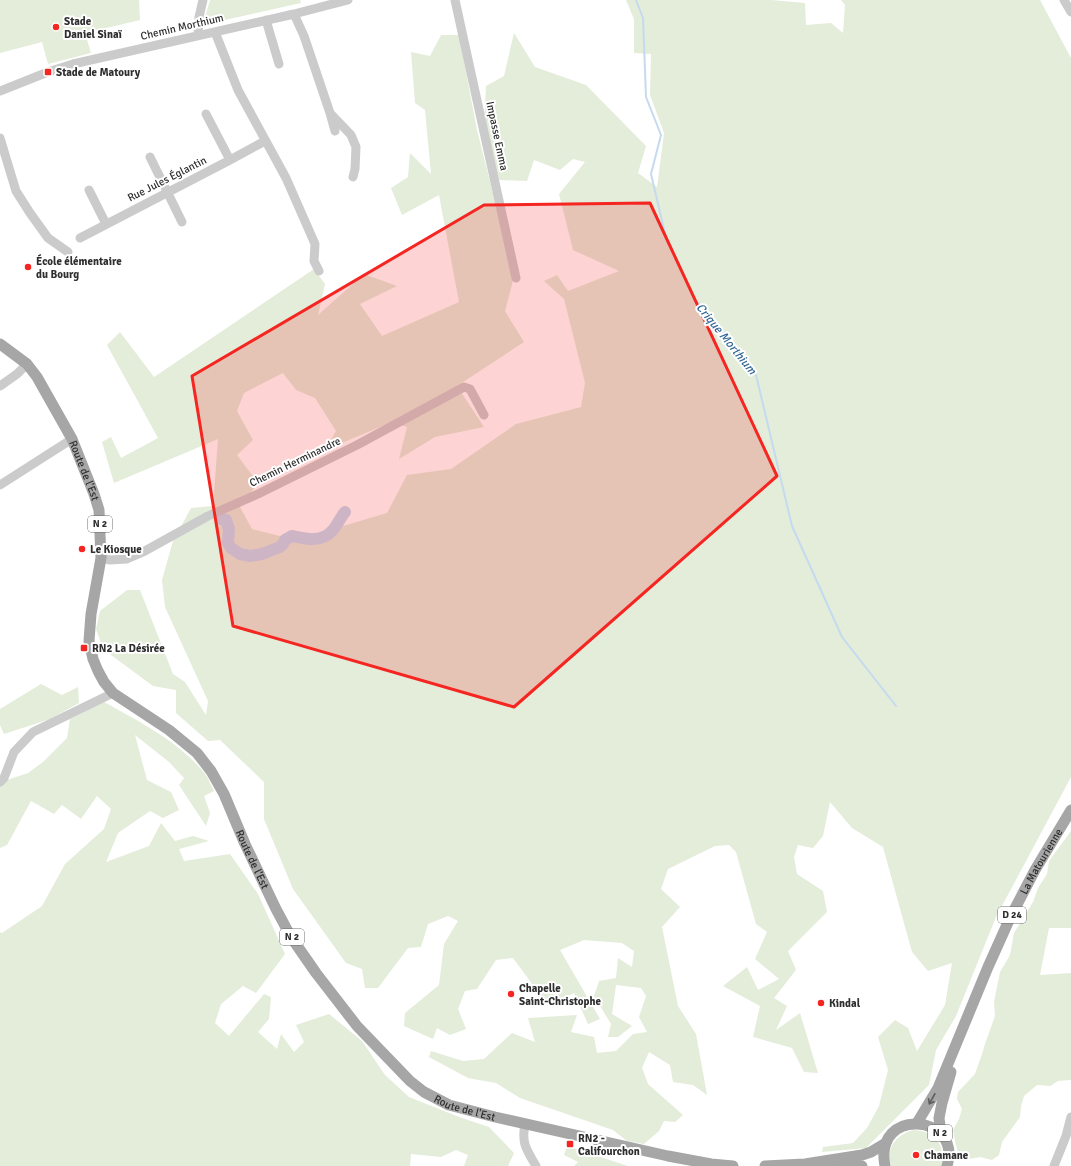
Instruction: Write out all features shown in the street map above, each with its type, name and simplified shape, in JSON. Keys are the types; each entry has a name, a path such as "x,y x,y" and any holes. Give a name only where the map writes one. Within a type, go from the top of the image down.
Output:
{"main road":[{"name":"Route de l'Est","path":"0,344 27,364 51,401 72,439 92,487 99,510 101,558 91,614 89,641 93,659 98,671 104,682 113,693 169,730 197,753 211,771 224,794 245,844 291,937 321,979 367,1038 410,1081 424,1092 437,1099 463,1109 668,1156 711,1164 733,1166"},
{"name":"La Matourienne","path":"916,1123 938,1088 1010,918 1035,870 1071,810"},
{"name":"La Matourienne","path":"941,1134 939,1118 942,1103 954,1066 964,1025"},
{"name":"N 2","path":"805,1164 862,1155 871,1152 886,1143 898,1128 907,1124 916,1123 930,1126 941,1134 946,1142 954,1166"},
{"path":"885,1166 883,1154 886,1143"},
{"name":"N 2","path":"947,1166 949,1152"},
{"name":"N 2","path":"765,1166 805,1164 862,1166"}],"street":[{"path":"198,36 199,17 203,0"},
{"name":"Chemin Morthium","path":"0,91 73,64 294,14 348,0"},
{"name":"Impasse Emma","path":"455,0 516,278"},
{"path":"1064,0 1071,12"},
{"path":"294,14 304,36 335,131"},
{"path":"266,20 279,64"},
{"path":"215,32 238,90 286,178 315,244 314,261 319,271"},
{"path":"330,113 351,135 356,147 353,177"},
{"path":"206,114 230,160"},
{"path":"0,138 16,191 48,238 68,252"},
{"name":"Rue Jules Églantin","path":"80,238 265,141"},
{"path":"150,157 182,222"},
{"path":"89,190 106,224"},
{"path":"0,386 17,374 27,364"},
{"name":"Chemin Herminandre","path":"101,558 110,560 127,559 143,552 208,516 258,494 357,445 464,387 470,390 484,415"},
{"path":"0,485 72,439"},
{"path":"0,782 4,778 14,752 33,732 113,693"},
{"path":"1054,1166 1066,1136 1071,1117"},
{"path":"525,1124 523,1134 524,1145 536,1166"}],"highlighted area":[{"path":"650,203 777,476 514,707 233,626 192,376 484,205"}],"green space":[{"name":"Stade Daniel Sinaï","path":"0,0 139,0 140,20 85,33 91,53 48,64 42,42 0,53"},
{"path":"210,0 300,0 301,3 203,25"},
{"path":"626,0 771,0 805,3 806,25 831,23 843,33 845,5 841,0 1040,0 1071,58 1071,777 996,917 956,1016 936,1050 929,1085 866,1148 822,1152 823,1147 853,1143 867,1128 879,1106 888,1070 878,1037 895,1020 908,1028 917,1051 945,1005 952,963 928,971 912,952 883,847 852,828 830,802 823,836 813,848 798,845 794,857 797,874 823,891 827,912 788,951 796,970 774,998 787,1006 776,1030 800,1013 818,1073 804,1072 792,1048 753,1037 760,1006 723,986 747,967 758,990 779,979 755,959 767,932 756,924 736,852 729,845 715,846 668,869 661,889 680,907 662,927 678,1006 696,1034 707,1095 693,1085 673,1082 670,1065 649,1052 642,1068 648,1084 683,1115 675,1122 664,1121 659,1131 644,1144 627,1141 613,1130 520,1098 496,1083 468,1078 429,1057 431,1051 463,1061 484,1059 512,1033 535,1042 528,1018 577,1015 571,1032 594,1037 597,1053 616,1051 633,1034 647,1032 639,1017 646,996 641,988 616,985 612,1014 632,1026 618,1037 608,1037 611,1024 594,996 599,981 616,978 618,958 632,967 634,951 622,943 584,940 560,950 600,1019 588,1024 574,993 562,999 544,1000 513,958 496,960 477,989 465,991 458,1009 466,1029 450,1035 437,1028 433,1039 404,1026 405,1013 439,985 444,944 458,921 448,916 428,924 421,947 408,948 378,988 365,988 362,969 346,963 293,889 264,819 264,782 220,740 208,741 176,713 176,690 153,686 103,649 96,629 100,611 127,590 140,590 173,674 185,682 206,715 208,701 165,607 162,580 173,541 191,508 213,506 218,439 114,483 102,442 111,437 121,458 158,438 107,345 120,332 154,377 314,269 325,284 318,315 364,274 397,286 360,304 382,336 459,302 439,195 402,215 391,188 408,177 410,153 431,174 425,110 415,103 411,52 430,56 441,35 459,35 477,130 514,277 505,311 524,342 457,386 484,427 435,437 399,459 407,427 392,422 325,450 336,431 315,398 296,390 283,373 244,393 237,411 253,440 237,455 258,483 240,507 252,529 296,540 387,513 407,475 451,469 516,424 581,407 585,383 564,299 544,281 557,275 568,291 619,271 573,250 559,194 585,162 573,159 560,170 534,160 527,181 499,180 484,122 486,86 504,76 514,33 535,67 586,85 646,146 638,173 657,187 664,133 650,95 651,54 634,53 634,19"},
{"path":"41,684 62,695 78,687 79,703 50,719 4,734 0,725 0,709"},
{"path":"104,702 159,734 184,752 206,775 214,791 204,796 210,813 206,826 179,785 184,778 169,762 135,735 147,780 171,792 179,810 163,818 150,811 118,833 106,862 149,846 161,823 175,841 193,836 209,841 179,849 184,861 230,854 258,894 285,954 256,993 243,986 221,1004 215,1023 229,1036 264,994 271,997 269,1019 258,1032 277,1049 281,1034 294,1052 304,1042 296,1025 329,1014 362,1041 385,1075 409,1097 489,1127 514,1153 508,1166 464,1166 468,1155 456,1150 441,1157 411,1154 410,1166 0,1166 0,932 2,933 42,906 65,864 104,829 111,809 97,796 81,819 62,805 54,814 31,801 7,845 0,848 0,778 7,780 28,773 43,762 67,738 70,719"},
{"path":"1071,831 1071,928 1049,928 1040,975 1071,973 1071,1080 1058,1081 1050,1086 1037,1085 1024,1096 1020,1117 1002,1142 999,1155 992,1160 980,1157 969,1159 960,1157 953,1130 962,1109 957,1099 958,1092 975,1074 995,1016 994,1002 1000,972 1010,955 1014,933 1033,902 1038,888 1047,874 1049,861"},
{"path":"914,1130 928,1133 937,1140 942,1151 942,1166 891,1166 890,1153 894,1143 902,1135"},
{"path":"567,1146 628,1166 574,1166 578,1162 564,1155"}],"waterway":[{"name":"Crique Morthium","path":"636,0 643,18 646,97 661,135 651,174 666,238 694,298 756,375 792,526 842,637 896,706"},
{"path":"221,519 226,520 229,529 228,543 231,548 240,554 250,556 262,554 280,547 285,540 292,536 318,539 328,535 334,529 345,512"}],"place":[{"name":"Stade Daniel Sinaï","path":"56,27"},
{"name":"Stade de Matoury","path":"48,72"},
{"name":"École élémentaire du Bourg","path":"28,267"},
{"name":"Le Kiosque","path":"82,549"},
{"name":"RN2 La Désirée","path":"84,648"},
{"name":"Chapelle Saint-Christophe","path":"511,994"},
{"name":"Kindal","path":"821,1003"},
{"name":"RN2 - Califourchon","path":"570,1144"},
{"name":"Chamane","path":"916,1155"}]}
